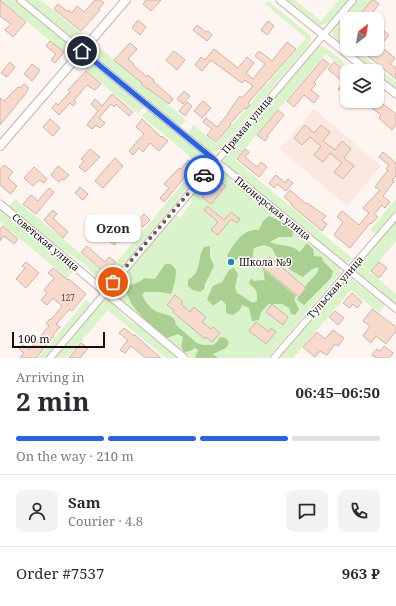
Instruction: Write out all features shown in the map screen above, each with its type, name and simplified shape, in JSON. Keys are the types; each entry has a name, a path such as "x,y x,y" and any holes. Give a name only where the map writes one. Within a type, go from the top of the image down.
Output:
{"main road":[{"path":"0,146 126,0"}],"street":[{"name":"Пионерская улица","path":"20,0 396,310"},
{"path":"280,0 359,64"},
{"name":"Прямая улица","path":"50,358 353,0"},
{"path":"384,85 396,94"},
{"name":"Советская улица","path":"0,204 184,358"},
{"name":"Тульская улица","path":"274,358 396,216"}],"shaded area":[{"path":"314,109 381,166 347,206 280,149"}],"green space":[{"path":"1,0 15,0 68,43 72,48 73,54 71,58"},
{"path":"24,0 41,0 87,38 81,42 76,41"},
{"path":"287,0 295,0 321,21 339,0 348,0 329,22 320,26"},
{"path":"358,0 372,0 361,12 348,12"},
{"path":"268,1 311,36 311,40 306,48 221,148 217,151 210,152 188,133 194,125 216,144 306,38 265,4"},
{"path":"340,21 340,42 333,36 332,30"},
{"path":"95,44 186,120 180,127 93,56 91,50"},
{"path":"320,46 326,48 346,64 340,64 340,66 326,54 235,160 353,259 346,263 224,164 227,153"},
{"path":"357,56 364,56 374,64 366,64"},
{"path":"83,60 88,61 145,106 138,114 78,63"},
{"path":"384,72 396,82 396,89 384,79"},
{"path":"149,108 206,157 208,162 122,267 107,282 102,281 90,271 86,265 56,245 9,206 15,199 106,275 199,164 142,116"},
{"name":"Школа №9","path":"215,168 219,169 340,268 340,273 268,358 191,358 115,295 114,287 173,213 180,218 193,201 189,197"},
{"path":"396,199 396,210 376,234 370,230"},
{"path":"0,208 74,270 67,278 0,222"},
{"path":"269,216 290,226 293,232 292,237 279,237 270,242 292,247 300,252 307,243 313,249 314,256 322,257 323,261 333,271 331,278 304,305 297,300 307,284 317,273 319,267 312,269 303,277 285,266 272,248 264,245 254,248 252,261 248,263 239,257 235,261 231,260 227,256 244,234 253,230 259,230 263,221"},
{"path":"396,221 396,241 370,272 396,294 396,305 359,275 356,270 360,263"},
{"path":"210,246 210,257 214,266 204,289 200,292 193,290 188,286 188,280 193,277 198,269 200,256 204,247"},
{"path":"165,264 171,264 176,270 175,281 171,294 145,292 142,295 144,299 148,305 157,312 171,316 176,325 197,343 203,345 213,345 220,337 226,338 229,343 226,348 213,354 218,358 195,358 198,350 195,348 184,352 181,346 183,337 178,334 167,338 142,316 128,297 126,289 130,285 139,282 144,278 155,279"},
{"path":"234,268 238,274 235,287 237,293 253,303 257,301 256,291 249,284 252,278 253,281 265,281 263,269 296,296 294,299 299,309 295,315 291,314 289,308 282,304 269,304 261,312 259,320 252,321 249,308 242,305 240,310 233,315 226,313 226,304 221,300 213,306 207,299 213,286 222,282 229,270"},
{"path":"350,278 385,305 379,313 351,290 293,358 277,358 344,280"},
{"path":"86,300 91,304 46,358 38,358"},
{"path":"106,300 111,302 127,319 139,326 177,358 166,358 108,310 67,358 54,358 100,303"}],"building":[{"path":"0,0 26,22 13,37 5,30 11,24 0,16"},
{"path":"95,0 100,0 104,3 98,9 100,10 81,31 54,9 58,4 68,12 69,10 72,13 77,6 84,12"},
{"path":"146,0 161,0 151,11 143,4"},
{"path":"372,0 379,4 373,12 362,12"},
{"path":"138,20 146,27 140,35 132,28"},
{"path":"268,21 274,26 267,35 261,30"},
{"path":"197,25 212,35 207,41 193,30"},
{"path":"384,31 389,35 384,41"},
{"path":"50,41 64,52 55,63 51,60 56,54 46,46"},
{"path":"287,42 296,49 248,103 250,105 246,109 244,108 216,142 207,135 212,129 203,122 206,118 217,127 229,113 240,96 242,98 253,86 245,80 242,83 211,60 202,71 195,65 201,57 205,60 214,49 238,68 247,57 254,63 246,73 253,79 265,64 255,56 259,51 272,61"},
{"path":"130,43 137,49 128,59 147,77 148,75 154,80 153,81 173,99 169,104 147,89 141,84 142,83 114,60"},
{"path":"384,49 395,58 390,64 396,68 396,79 384,69 384,64 378,64 368,56 384,56"},
{"path":"174,51 185,60 177,70 166,60"},
{"path":"323,59 329,64 314,82 316,84 311,90 319,96 314,103 304,95 294,107 287,101"},
{"path":"10,62 15,67 7,77 1,73"},
{"path":"334,62 340,67 340,79 328,69"},
{"path":"32,64 40,70 32,81 24,74"},
{"path":"86,71 101,84 95,90 87,85 74,100 76,102 73,106 70,103 59,115 52,108 56,103 58,105 70,92 68,90"},
{"path":"24,84 29,88 0,125 0,98 4,101 18,87 20,88"},
{"path":"184,91 190,96 183,104 177,99"},
{"path":"112,94 133,112 129,116 116,104 114,107 111,104 99,118 105,123 100,128 96,125 92,129 87,125 98,111 91,104 95,99 102,106"},
{"path":"203,101 211,108 202,118 194,111"},
{"path":"187,102 192,106 185,116 179,111"},
{"path":"384,105 396,114 396,125 392,130 379,118 381,115 372,108 384,108"},
{"path":"278,110 284,115 267,136 268,137 265,141 257,135"},
{"path":"50,119 60,128 53,136 43,127"},
{"path":"142,119 161,137 162,136 168,141 159,151 150,143 143,152 139,148 133,155 129,151 144,134 136,127"},
{"path":"305,125 314,133 321,125 330,132 323,141 335,150 342,141 351,149 344,158 354,166 343,179 334,172 342,163 330,153 323,162 314,155 321,146 310,137 302,145 294,138"},
{"path":"90,149 100,157 85,172 79,167 84,161 81,159"},
{"path":"245,149 249,152 245,157 257,167 261,162 267,167 259,177 237,159"},
{"path":"383,152 396,163 396,176 383,196 390,202 385,208 382,205 374,214 378,217 371,224 370,223 350,248 334,235 343,222 337,217 342,211 359,225 369,213 363,208 380,190 375,187 388,170 386,169 389,165 379,157"},
{"path":"115,158 123,166 103,188 95,181"},
{"path":"188,160 196,167 191,172 190,171 164,202 160,198 169,188 164,184 179,168 181,169"},
{"path":"4,165 13,172 8,178 17,186 11,194 0,185 0,170"},
{"path":"58,166 69,175 64,180 62,179 59,182 51,175"},
{"path":"34,167 47,179 44,183 39,180 33,186 24,178"},
{"path":"276,175 285,183 288,179 293,183 286,191 277,184 274,188 269,183"},
{"path":"217,179 226,186 211,204 202,197"},
{"path":"80,187 88,194 83,200 75,193"},
{"path":"49,188 54,192 36,214 23,204 31,195 38,201"},
{"path":"290,190 306,204 307,203 326,216 322,220 327,224 322,231 291,205 292,204 284,197"},
{"path":"207,206 224,220 231,212 240,219 237,223 231,219 218,235 211,230 218,222 204,210"},
{"path":"53,210 57,214 53,218 68,232 63,238 44,220"},
{"path":"144,214 150,220 143,227 137,222"},
{"path":"3,226 18,239 14,244 4,236 0,241 0,229"},
{"path":"110,233 119,240 114,245 105,238"},
{"path":"87,246 105,262 109,257 116,262 106,274 81,252"},
{"path":"270,257 306,288 299,297 262,267"},
{"path":"26,262 39,273 26,288 16,279 25,268 22,266"},
{"path":"379,262 387,268 379,278 371,271"},
{"path":"53,268 68,280 69,279 86,294 72,311 70,309 56,324 60,327 36,358 20,358 24,353 19,349 23,344 29,350 49,326 46,323 50,319 51,320 62,306 53,298 47,305 41,300 47,293 44,290 54,278 48,273"},
{"path":"352,293 362,302 357,308 353,304 350,308 343,303"},
{"path":"175,295 183,302 181,304 190,312 194,307 206,317 202,322 211,329 213,327 220,333 212,342 206,337 205,339 173,312 174,310 167,305"},
{"path":"272,304 288,317 283,325 266,312"},
{"path":"372,309 396,327 396,331 386,344 376,336 371,343 363,336 370,326 363,321"},
{"path":"335,311 344,318 338,325 329,317"},
{"path":"256,322 269,332 271,328 276,332 266,344 249,331"},
{"path":"124,328 134,336 135,335 161,358 146,358 131,346 125,353 120,350 128,340 119,333"},
{"path":"333,330 344,338 338,346 335,344 327,355 320,351 315,357 303,347 317,332 325,339"},
{"path":"81,343 88,348 80,358 69,358"},
{"path":"384,346 393,353 389,358 377,358 372,355 377,349 380,351"}],"way so far":[{"path":"113,282 204,175"}],"place":[{"name":"Школа №9","path":"231,262"},
{"name":"Ozon","path":"113,282"}],"route":[{"path":"82,51 216,161 204,175"}]}
